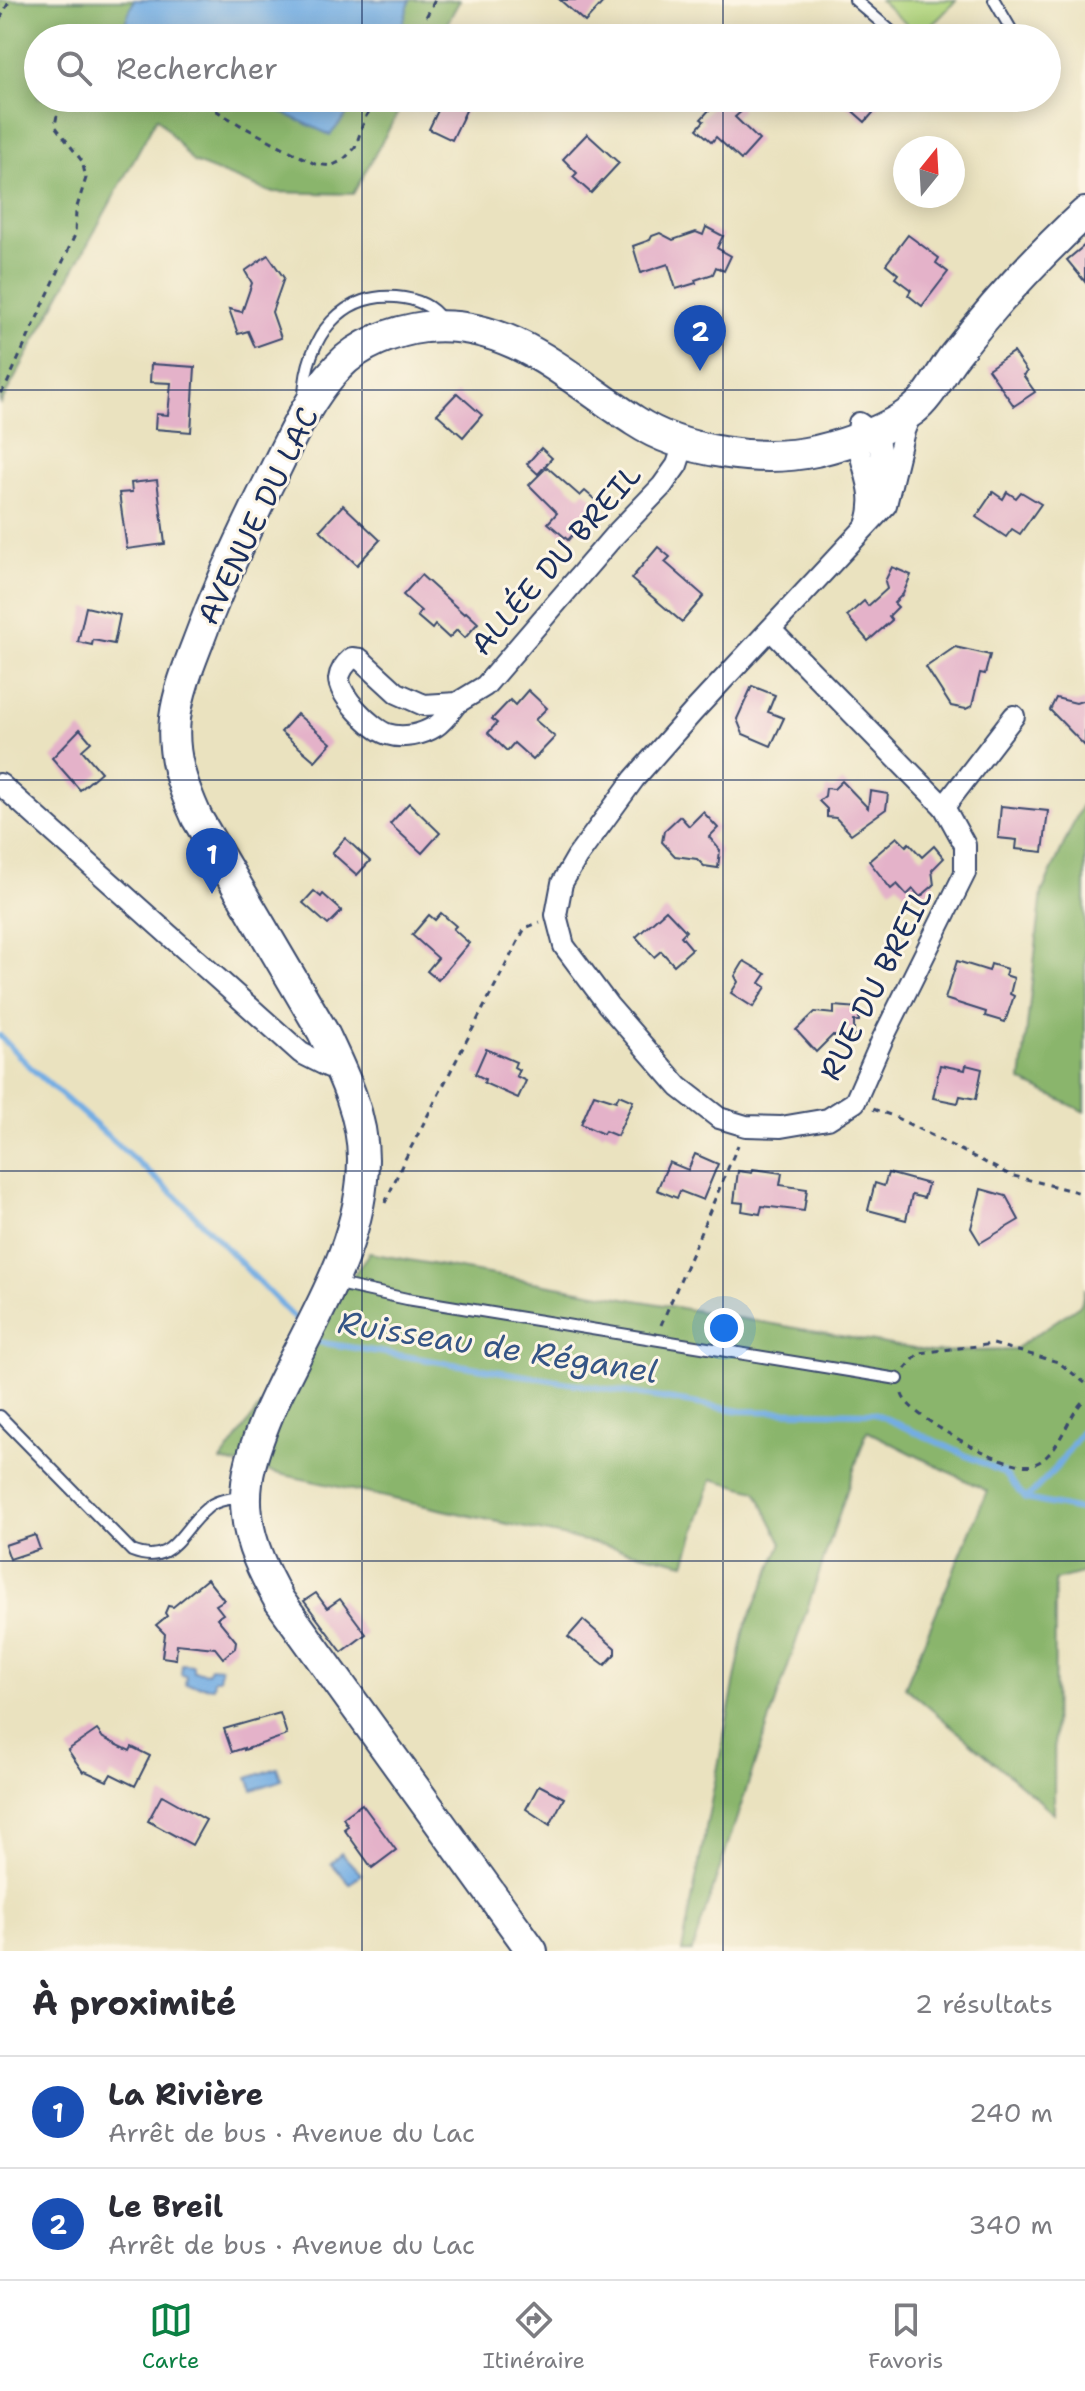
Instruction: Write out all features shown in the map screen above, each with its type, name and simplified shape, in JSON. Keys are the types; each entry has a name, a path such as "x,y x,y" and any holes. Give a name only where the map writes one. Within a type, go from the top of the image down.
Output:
{"street":[{"name":"AVENUE DU LAC","path":"532,1951 279,1600 262,1568 251,1537 247,1478 262,1430 333,1279 354,1224 363,1160 357,1113 339,1065 323,1032 197,818 183,787 174,742 178,697 218,590 280,458 330,376 355,353 393,334 444,326 474,329 532,351 558,366 636,423 684,444 768,457 811,452 912,411 953,356 1056,240 1085,213"},
{"name":"AVENUE DU LAC","path":"863,432 884,409 953,356"},
{"path":"556,915 562,883 577,857 634,779 886,505 912,411"},
{"path":"863,432 880,444 889,490"},
{"path":"863,432 871,490 871,511 864,529"},
{"name":"ALLÉE DU BREIL","path":"457,703 424,705 397,693 360,659 352,658 339,677 343,693 360,714 385,734 410,737 437,726 457,703 485,686 613,537 662,486 677,465 684,444"},
{"name":"RUE DU BREIL","path":"556,915 564,946 608,1005 679,1087 719,1118 746,1126 781,1127 828,1119 855,1102 883,1038 965,873 965,845 944,807 771,630"},
{"path":"944,807 1014,716"},
{"path":"0,784 301,1053 329,1067 339,1065"}],"lane":[{"path":"855,0 883,24"},
{"path":"994,0 1007,24"},
{"path":"309,406 304,395 306,368 313,348 330,322 350,305 370,297 413,299 438,313 444,326"},
{"path":"333,1279 347,1286 407,1299 898,1379"},
{"path":"0,1416 132,1551 148,1558 161,1555 172,1546 207,1507 246,1496"}],"path":[{"path":"0,19 10,0"},
{"path":"422,24 435,0"},
{"path":"0,393 75,235 76,210 86,178 82,161 55,126 58,112"},
{"path":"218,112 315,164 331,166 355,148 369,112"},
{"path":"380,1214 403,1163 525,928 556,915"},
{"path":"855,1102 893,1116 1010,1175 1085,1194"},
{"path":"655,1338 746,1126"},
{"path":"1085,1383 1058,1362 993,1344 919,1353 898,1379 903,1401 935,1426 1020,1466 1033,1465 1049,1454 1085,1399"}],"green space":[{"path":"0,0 460,0 447,24 24,24 24,112 398,112 353,194 270,192 193,162 157,117 0,405"},
{"path":"880,0 956,0 932,24 903,22"},
{"path":"1085,798 1085,1112 1021,1081 1042,892"},
{"path":"369,1253 931,1352 1013,1350 1081,1304 1085,1288 1085,1572 1055,1580 1054,1813 905,1687 987,1491 867,1431 692,1951 682,1951 745,1628 782,1543 756,1491 712,1479 685,1563 221,1461"}],"water":[{"path":"134,0 410,0 403,24 125,24"},
{"path":"281,112 349,112 330,135"},
{"path":"182,1664 193,1665 193,1671 208,1673 210,1667 221,1668 219,1679 214,1679 213,1687 185,1684 186,1676 181,1675"},
{"path":"277,1768 282,1780 253,1790 248,1778"},
{"path":"341,1853 361,1874 350,1884 331,1863"}],"building":[{"path":"560,0 605,0 585,22"},
{"path":"437,112 465,112 452,140 429,129"},
{"path":"707,112 741,112 735,117 759,140 741,160 716,137 712,142 697,129 704,121 701,119"},
{"path":"854,112 874,112 865,122"},
{"path":"587,134 619,163 591,193 573,177 577,173 563,159"},
{"path":"706,227 723,236 717,248 731,256 724,271 716,267 713,274 676,289 668,264 641,273 633,246 660,233 673,240 696,232 703,235"},
{"path":"908,235 939,258 936,263 948,272 922,306 908,295 911,290 895,278 898,274 886,264"},
{"path":"1085,245 1085,282 1067,260"},
{"path":"268,255 284,278 272,312 281,338 255,347 248,331 238,334 229,309 242,312 252,283 245,271"},
{"path":"1013,352 1027,372 1023,375 1035,392 1014,406 988,369"},
{"path":"151,364 195,367 191,432 155,429 156,414 168,415 171,383 150,382"},
{"path":"457,393 482,415 463,437 437,414"},
{"path":"541,448 552,458 538,474 527,464"},
{"path":"547,467 580,496 585,491 600,504 568,540 548,523 557,513 529,485"},
{"path":"157,480 165,544 127,549 119,493 132,492 131,483"},
{"path":"993,492 1003,499 1007,492 1016,498 1021,492 1041,504 1020,534 1012,529 1006,537 976,517"},
{"path":"343,505 380,540 357,565 320,530"},
{"path":"658,547 670,557 665,562 704,596 682,622 631,579"},
{"path":"892,567 911,575 903,594 894,603 898,607 889,616 892,620 868,641 847,616 864,601 868,606 887,589 885,581"},
{"path":"421,575 478,623 465,638 457,630 449,638 435,625 432,629 417,616 421,611 403,595"},
{"path":"86,607 120,615 114,644 93,640 92,645 78,642"},
{"path":"955,647 990,655 985,674 980,673 972,706 966,709 951,706 926,667"},
{"path":"752,686 775,695 768,712 784,718 771,746 743,734 737,719"},
{"path":"528,690 547,708 535,720 555,737 533,760 514,743 507,751 488,733 497,723 492,719 510,700 515,705"},
{"path":"1056,698 1076,703 1085,700 1085,746 1050,710"},
{"path":"297,714 331,743 315,761 281,732"},
{"path":"80,729 91,742 82,750 101,772 80,790 52,758"},
{"path":"842,781 868,808 870,791 888,794 886,809 851,834 836,818 827,817 827,809 819,801 825,796 826,788 834,789"},
{"path":"409,803 440,833 422,853 390,824"},
{"path":"1001,806 1048,811 1043,852 1016,849 1017,840 998,838"},
{"path":"703,812 718,828 709,837 720,850 718,868 704,866 697,859 675,856 662,842 664,831 680,816 689,826"},
{"path":"897,837 906,846 909,843 922,857 934,846 944,858 932,870 934,885 920,897 913,889 907,895 897,884 891,889 869,861"},
{"path":"345,838 370,861 357,875 332,853"},
{"path":"314,891 321,897 323,894 342,911 328,925 303,903"},
{"path":"666,910 686,931 681,936 692,949 674,965 661,951 654,957 636,937"},
{"path":"441,913 469,943 438,980 427,971 438,958 412,935 429,915 435,920"},
{"path":"744,961 766,974 760,983 766,987 753,1007 731,993 738,982 735,976"},
{"path":"957,961 989,971 991,964 1007,969 1005,975 1014,978 1010,994 1014,996 1005,1022 985,1016 986,1012 945,999"},
{"path":"834,1006 859,1008 859,1021 854,1021 854,1036 832,1036 816,1052 796,1030 815,1012 834,1014"},
{"path":"486,1049 516,1062 514,1067 519,1070 516,1076 526,1081 518,1098 484,1083 485,1079 475,1074"},
{"path":"940,1065 965,1070 966,1065 982,1069 976,1099 960,1096 958,1103 933,1098"},
{"path":"594,1094 616,1101 619,1095 633,1101 617,1136 605,1131 603,1134 581,1124"},
{"path":"695,1154 718,1164 703,1200 680,1191 677,1198 657,1190 669,1162 688,1170"},
{"path":"753,1169 782,1173 780,1185 807,1189 804,1211 762,1206 760,1214 742,1211 743,1203 734,1202 738,1171 752,1173"},
{"path":"888,1173 928,1184 924,1198 912,1195 906,1220 868,1210 875,1183 884,1186"},
{"path":"981,1189 1006,1196 1019,1220 980,1243 971,1228"},
{"path":"35,1535 40,1549 10,1559 5,1545"},
{"path":"207,1579 224,1600 216,1605 223,1614 217,1618 236,1641 235,1648 223,1658 215,1648 177,1644 176,1659 162,1657 165,1634 156,1625 167,1616 168,1606 173,1607"},
{"path":"316,1593 327,1608 340,1599 366,1634 342,1652 304,1601"},
{"path":"583,1620 615,1648 615,1654 605,1665 568,1637"},
{"path":"280,1713 287,1735 232,1752 224,1729"},
{"path":"97,1730 103,1738 130,1751 132,1747 150,1756 135,1786 111,1774 107,1781 83,1772 68,1750"},
{"path":"539,1785 564,1798 550,1825 526,1809"},
{"path":"162,1795 206,1820 192,1845 148,1821"},
{"path":"362,1804 396,1850 372,1868 344,1829 348,1826 343,1818"}],"waterway":[{"name":"Ruisseau de Réganel","path":"0,1036 31,1068 177,1197 301,1325"},
{"name":"Ruisseau de Réganel","path":"314,1338 318,1342 741,1411 874,1413 1004,1473 1026,1499 1085,1511"},
{"path":"1026,1499 1056,1468 1085,1427"}],"place":[{"name":"Le Breil","path":"700,371"},
{"name":"La Rivière","path":"212,894"}]}
